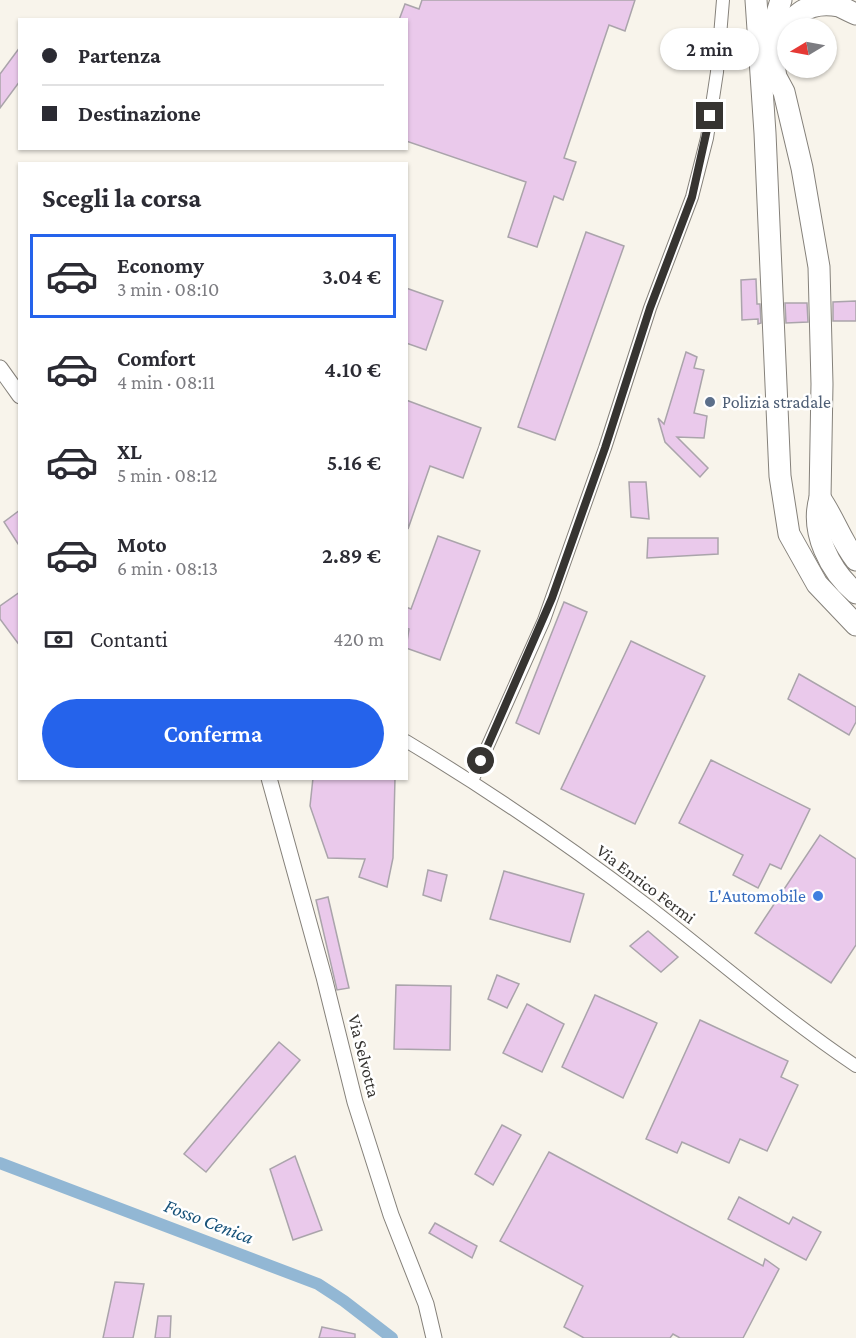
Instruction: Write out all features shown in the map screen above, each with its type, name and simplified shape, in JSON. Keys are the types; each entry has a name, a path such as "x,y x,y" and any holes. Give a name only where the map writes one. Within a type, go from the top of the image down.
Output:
{"highway":[{"path":"756,0 765,133 780,476 789,534 808,571 826,595 856,625"},
{"path":"757,23 760,0"},
{"path":"781,0 774,23 773,59 776,76 784,92 802,168 819,267 822,384 820,498 816,512 824,548 839,576 856,593"},
{"path":"784,92 786,75 784,35 793,17 802,10 816,6 838,6 856,14"},
{"path":"820,498 834,518 846,548 856,560"},
{"path":"787,512 819,567 840,590 856,602"}],"street":[{"path":"472,781 544,620 605,448 650,308 692,197 707,138 717,72 723,0"},
{"path":"0,368 18,393"},
{"name":"Via Enrico Fermi","path":"408,742 472,781 646,904 816,1039 856,1066"},
{"name":"Via Selvotta","path":"270,780 324,977 355,1102 391,1215 426,1304 434,1338"}],"building":[{"path":"422,0 635,0 625,31 609,25 564,158 576,162 563,200 554,196 537,247 508,237 526,182 408,142 408,18 400,18 405,4 419,9"},
{"path":"18,50 18,84 0,108 0,74"},
{"path":"586,232 624,246 555,440 518,427"},
{"path":"756,279 757,304 760,304 761,323 758,324 758,319 742,320 741,280"},
{"path":"408,289 443,301 426,350 408,344"},
{"path":"856,301 856,321 833,321 833,302"},
{"path":"785,303 807,303 808,322 786,323"},
{"path":"686,352 697,357 694,368 704,370 694,413 707,416 704,438 677,437 708,468 700,477 665,442 658,418 664,424"},
{"path":"408,401 481,428 463,478 430,466 408,529"},
{"path":"629,482 646,482 649,519 631,517"},
{"path":"18,512 18,544 4,522"},
{"path":"438,536 480,551 440,660 408,649 408,608 411,609"},
{"path":"648,538 718,538 718,554 647,558"},
{"path":"18,593 18,643 0,619 0,606"},
{"path":"564,602 587,612 539,734 516,723"},
{"path":"631,641 705,676 635,824 561,789"},
{"path":"799,674 856,707 856,722 849,735 788,699"},
{"path":"711,760 810,809 781,869 770,864 758,888 733,875 743,855 679,823"},
{"path":"313,780 395,780 393,858 387,887 359,877 365,859 328,858 310,806"},
{"name":"L'Automobile","path":"820,835 856,859 856,945 831,983 755,933"},
{"path":"428,870 447,875 441,901 423,895"},
{"path":"504,871 584,894 570,942 490,919"},
{"path":"328,897 349,988 337,990 316,900"},
{"path":"648,931 678,957 661,972 630,946"},
{"path":"497,975 519,984 507,1008 488,999"},
{"path":"396,985 451,986 450,1050 394,1049"},
{"path":"595,995 657,1023 623,1098 562,1067"},
{"path":"527,1004 564,1024 542,1072 503,1053"},
{"path":"700,1020 788,1061 781,1077 798,1085 767,1151 740,1139 729,1163 682,1142 677,1153 646,1139"},
{"path":"279,1042 300,1060 206,1172 184,1154"},
{"path":"502,1125 521,1135 493,1185 475,1174"},
{"path":"549,1152 763,1266 765,1259 779,1269 743,1338 680,1338 673,1334 670,1338 584,1338 564,1327 583,1286 500,1241"},
{"path":"295,1156 322,1230 293,1240 270,1169"},
{"path":"739,1197 789,1224 793,1217 821,1232 806,1260 728,1219"},
{"path":"435,1223 477,1246 472,1258 429,1233"},
{"path":"115,1282 144,1284 133,1338 103,1338"},
{"path":"158,1316 171,1316 170,1338 155,1338"},
{"path":"322,1327 355,1334 355,1338 319,1338"}],"waterway":[{"name":"Fosso Cenica","path":"0,1163 318,1284 392,1338"}],"place":[{"name":"Polizia stradale","path":"710,402"},
{"name":"L'Automobile","path":"818,896"}],"route":[{"path":"481,761 552,598 605,448 650,308 692,197 707,138 710,116"}]}
